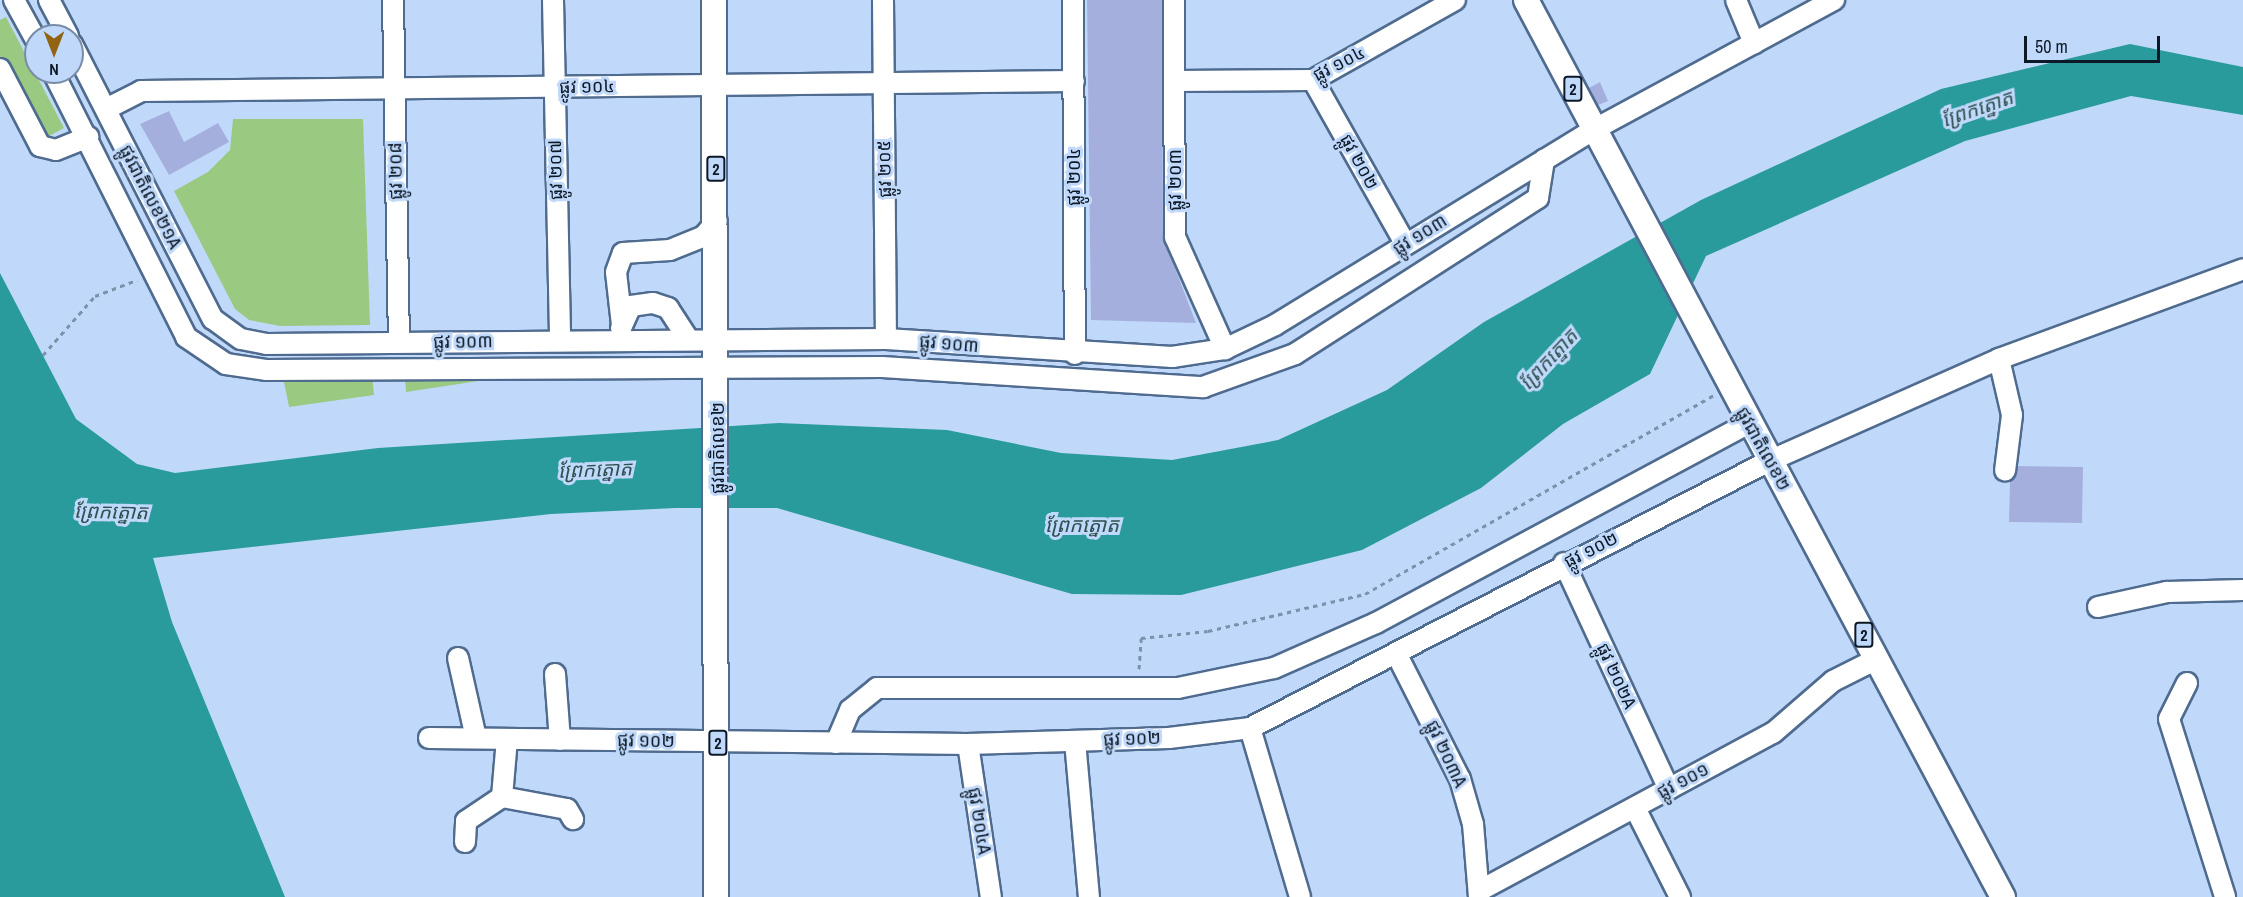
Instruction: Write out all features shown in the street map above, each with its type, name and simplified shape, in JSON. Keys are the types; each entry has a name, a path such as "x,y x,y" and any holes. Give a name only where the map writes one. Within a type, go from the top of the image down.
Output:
{"main road":[{"name":"ផ្លូវជាតិលេខ២","path":"714,0 719,372 716,897"},
{"name":"ផ្លូវជាតិលេខ២","path":"1526,0 1726,381 2003,897"}],"street":[{"path":"49,0 62,24"},
{"name":"ផ្លូវ ២០៨","path":"393,0 399,342"},
{"name":"ផ្លូវ ២០៧","path":"553,0 560,340"},
{"name":"ផ្លូវ ២០៥","path":"883,0 886,339"},
{"name":"ផ្លូវ ២០៤","path":"1073,0 1075,354"},
{"name":"ផ្លូវ ២០៣","path":"1174,0 1175,237 1225,349"},
{"name":"ផ្លូវ ១០៤","path":"1175,81 1313,80 1455,0"},
{"path":"1736,0 1754,43"},
{"name":"ផ្លូវ ១០៣","path":"242,339 266,344 560,340 620,332 688,339 886,339 1075,354 1196,357 1225,349 1275,325 1405,243 1594,129 1834,0"},
{"path":"10,5 24,24"},
{"name":"ផ្លូវជាតិលេខ២១A","path":"84,68 213,319 242,339"},
{"path":"0,69 40,146 56,150 88,137"},
{"name":"ផ្លូវ ២០២","path":"1313,80 1405,243"},
{"name":"ផ្លូវ ១០៤","path":"105,110 141,91 1074,81"},
{"path":"59,84 88,137 186,337 226,363 266,370 719,372 882,368 1203,387 1295,354 1538,198 1544,159"},
{"path":"620,332 616,272 623,253 670,250 703,237 717,221"},
{"name":"ផ្លូវ ១០២","path":"429,738 968,744 1075,741 1250,728 1564,563 1769,461 1999,359 2243,269"},
{"path":"620,332 631,306 653,303 668,308 688,339"},
{"path":"1999,359 2012,415 2005,471"},
{"path":"836,743 850,710 877,688 1178,688 1274,669 1376,623 1749,423"},
{"name":"ផ្លូវ ២០២A","path":"1564,563 1669,789"},
{"path":"2098,607 2168,592 2243,590"},
{"name":"ផ្លូវ ២០៣A","path":"1396,653 1460,779 1473,824 1479,894"},
{"path":"458,658 476,738"},
{"name":"ផ្លូវ ១០១","path":"1479,894 1773,733 1833,681 1877,659"},
{"path":"555,674 560,740"},
{"path":"2187,683 2169,719 2225,897"},
{"path":"1250,728 1300,897"},
{"path":"502,797 507,739"},
{"path":"1075,741 1089,897"},
{"name":"ផ្លូវ ២០៤A","path":"968,744 991,897"},
{"path":"465,842 466,821 502,797 567,809 573,819"},
{"path":"1635,808 1680,897"}],"path":[{"path":"43,355 95,296 155,274"},
{"path":"1137,688 1141,638 1208,631 1365,594 1726,381"}],"shaded area":[{"path":"6,17 24,51 24,84 41,84 64,128 40,141 0,65 0,20"},
{"path":"233,119 363,119 370,325 280,326 249,320 235,309 174,191 208,172 230,150"},
{"path":"519,375 406,392 405,377"},
{"path":"372,376 374,395 289,407 283,377"}],"water":[{"name":"ព្រែកត្នោត","path":"2130,44 2243,67 2243,115 2131,96 1965,141 1706,256 1650,374 1563,424 1481,488 1362,550 1181,595 1072,594 777,508 675,508 551,514 153,558 172,622 285,897 0,897 0,273 76,419 137,464 175,473 378,448 779,423 947,430 1061,453 1172,460 1278,440 1387,390 1484,322 1701,200 1941,89"}],"building":[{"path":"1087,0 1162,0 1163,237 1196,323 1091,320"},
{"path":"1600,82 1608,101 1598,105 1589,88"},
{"path":"169,111 184,142 218,123 229,142 169,175 140,124"},
{"path":"2018,466 2083,467 2082,523 2009,522 2010,482"}]}
